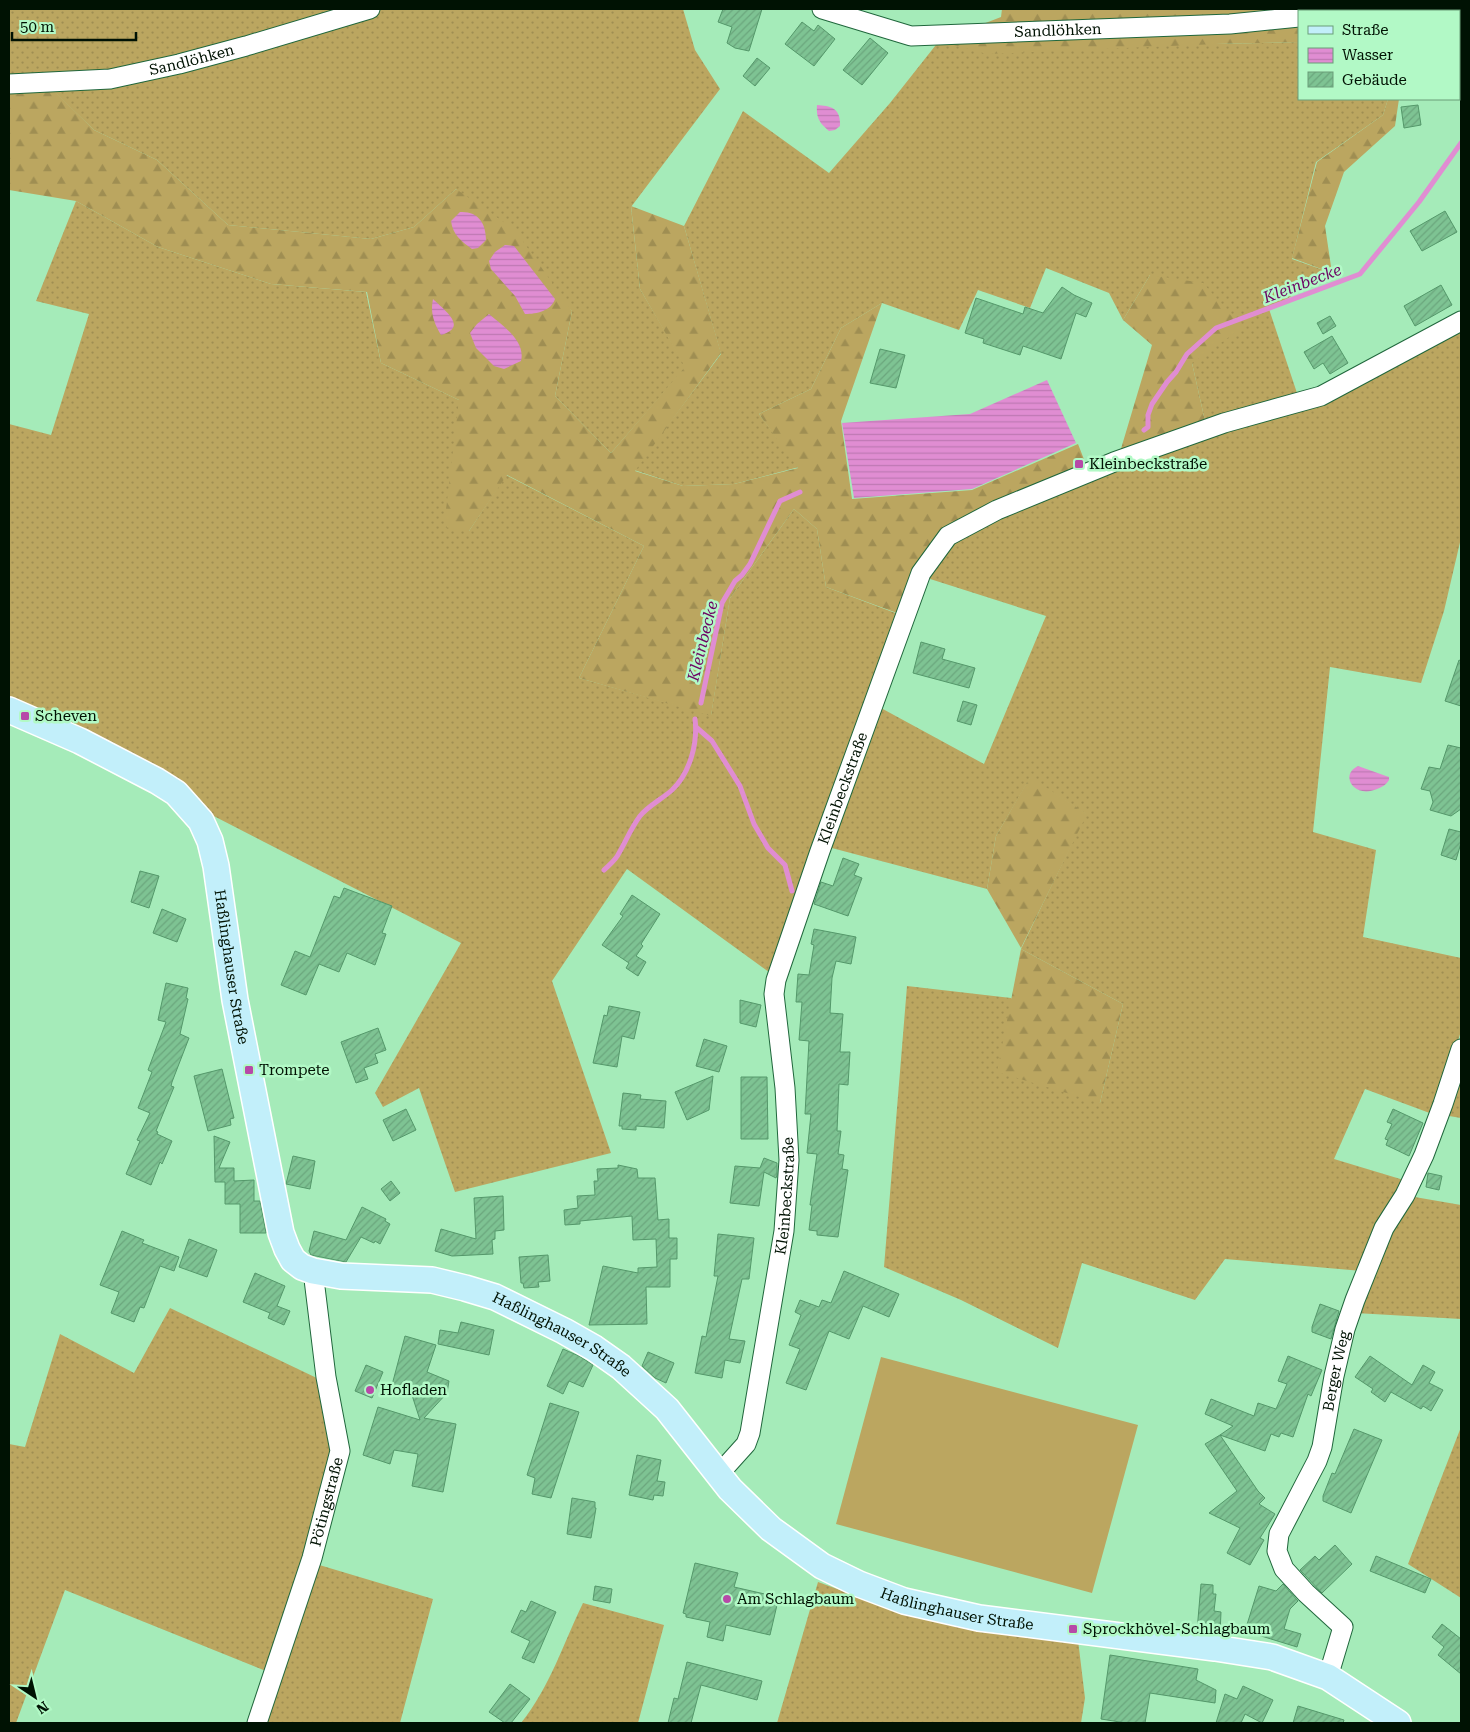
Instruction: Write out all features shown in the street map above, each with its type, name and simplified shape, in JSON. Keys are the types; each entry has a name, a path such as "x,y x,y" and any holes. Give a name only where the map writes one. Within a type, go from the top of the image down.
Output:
{"main road":[{"name":"Haßlinghauser Straße","path":"9,710 80,741 157,781 176,793 201,821 210,841 216,866 235,1000 281,1233 293,1260 302,1267 341,1276 432,1280 495,1297 555,1326 594,1348 627,1372 667,1409 740,1499 772,1529 822,1566 859,1584 904,1601 979,1618 1272,1657 1328,1677 1398,1723"}],"street":[{"name":"Sandlöhken","path":"9,84 110,79 170,66 246,46 370,9"},
{"name":"Sandlöhken","path":"822,9 911,36 1230,24 1298,17"},
{"name":"Kleinbeckstraße","path":"719,1474 746,1444 750,1433 784,1231 788,1160 785,1088 774,994 776,980 920,572 948,536 997,510 1114,462 1215,426 1321,396 1461,322"},
{"name":"Berger Weg","path":"1328,1677 1343,1627 1306,1593 1284,1569 1277,1551 1279,1534 1317,1461 1322,1447 1334,1376 1345,1329 1355,1300 1384,1228 1405,1195 1424,1155 1461,1049"},
{"name":"Pötingstraße","path":"257,1723 312,1558 340,1451 326,1377 313,1271"}],"green space":[{"path":"9,9 683,9 695,50 720,89 631,207 640,289 686,367 611,453 555,396 572,311 456,189 414,227 371,239 228,225 157,160 94,130 41,79 9,80"},
{"path":"1002,9 1442,9 1298,10 1298,42 987,54 939,41 1001,17"},
{"path":"939,41 1216,44 1298,42 1298,100 1388,100 1383,115 1316,162 1292,259 1332,273 1269,309 1297,393 1205,421 1192,363 1150,275 1123,320 1109,293 1046,268 1030,308 978,290 959,330 882,303 841,328 811,389 759,414 799,467 734,484 683,486 634,470 721,354 684,226 743,111 829,173 890,103"},
{"path":"48,85 94,130 157,160 228,225 371,239 414,227 456,189 515,230 572,311 555,396 611,453 685,367 640,289 631,206 684,226 721,353 635,471 683,486 734,484 798,468 759,414 811,389 841,328 882,303 841,421 852,499 972,490 1078,444 1087,467 945,535 897,613 826,587 817,529 794,509 730,598 711,716 579,678 644,546 507,475 469,531 444,527 459,400 381,363 367,292 271,284 158,247 76,201 9,190 9,88"},
{"path":"1388,100 1399,100 1395,126 1344,172 1325,226 1332,273 1292,258 1317,162 1383,115"},
{"path":"76,201 158,247 271,284 366,292 381,363 459,400 469,531 506,475 644,546 579,678 711,715 730,598 794,509 817,529 826,587 898,614 868,703 813,841 773,975 627,869 552,981 611,1153 455,1192 419,1088 383,1107 375,1093 461,943 204,811 9,698 9,424 51,435 89,314 36,301"},
{"path":"1150,275 1203,283 1242,328 1192,363 1205,421 1120,452 1152,345 1123,320"},
{"path":"1461,328 1461,538 1444,611 1421,683 1330,667 1313,832 1376,850 1363,937 1461,958 1461,1031 1435,1115 1365,1089 1334,1159 1407,1181 1362,1271 1225,1259 1195,1300 1082,1263 1058,1348 961,1300 884,1267 907,986 1011,998 1100,1103 1123,1004 1021,949 1086,814 1030,778 996,836 987,889 828,847 881,708 984,764 1046,616 927,578 952,540 1008,512 1228,428"},
{"path":"1030,777 1087,814 1021,948 987,889 996,836"},
{"path":"1021,949 1123,1004 1100,1103 997,1072"},
{"path":"1461,1058 1461,1118 1443,1115"},
{"path":"1409,1196 1461,1205 1461,1319 1355,1313"},
{"path":"170,1308 323,1381 332,1436 331,1462 319,1512 266,1671 65,1590 16,1723 9,1723 9,1444 25,1447 60,1334 134,1373"},
{"path":"881,1357 1138,1425 1092,1593 836,1524"},
{"path":"1461,1427 1461,1598 1408,1564"},
{"path":"316,1564 433,1599 400,1723 264,1723"},
{"path":"818,1582 898,1611 1078,1640 1085,1698 1081,1723 777,1723"},
{"path":"583,1603 664,1625 638,1723 521,1723 548,1680"}],"water":[{"path":"817,105 834,109 839,115 840,126 835,130 829,131 819,120"},
{"path":"460,212 472,214 483,223 486,240 478,248 472,249 461,240 454,230 451,221"},
{"path":"505,245 514,246 555,299 547,309 525,314 515,296 491,269 489,261 495,252"},
{"path":"433,299 448,313 454,323 453,328 449,332 441,335 433,318"},
{"path":"489,314 512,334 522,354 521,361 504,369 494,366 476,348 470,333"},
{"path":"1047,380 1076,443 972,489 854,498 842,423 970,414"},
{"path":"1358,766 1389,777 1389,780 1382,787 1362,791 1352,785 1350,780 1352,770"}],"building":[{"path":"723,9 762,9 749,51 735,48 727,43 732,27 718,22"},
{"path":"802,22 814,31 818,25 835,39 814,66 785,44"},
{"path":"870,38 888,53 862,85 843,70"},
{"path":"757,58 770,68 755,86 743,76"},
{"path":"1418,105 1421,125 1404,128 1401,107"},
{"path":"1445,211 1457,232 1422,251 1410,231"},
{"path":"1441,285 1452,305 1415,326 1404,306"},
{"path":"1062,287 1092,303 1086,317 1076,313 1061,359 1023,346 1020,355 983,343 984,339 965,333 976,298 1023,314 1025,307 1043,313"},
{"path":"1330,316 1336,326 1323,334 1317,323"},
{"path":"1332,336 1348,363 1330,374 1323,363 1314,369 1304,352"},
{"path":"880,349 905,355 896,388 870,383"},
{"path":"921,642 945,649 942,659 975,668 969,688 913,673"},
{"path":"1459,660 1461,661 1461,706 1445,701"},
{"path":"963,701 977,705 971,725 957,721"},
{"path":"1448,745 1461,748 1461,809 1451,816 1430,810 1433,802 1430,791 1421,789 1429,767 1440,769"},
{"path":"1449,829 1461,832 1461,843 1456,860 1441,855"},
{"path":"843,858 859,864 854,875 862,878 848,916 814,904 821,882 833,886"},
{"path":"140,871 159,876 149,908 131,902"},
{"path":"344,888 392,906 382,933 386,934 375,965 347,953 339,972 319,964 306,995 281,985 295,951 310,957 334,896 340,898"},
{"path":"632,895 660,914 641,944 643,946 636,956 646,962 638,976 626,968 629,963 602,945 623,916 620,914"},
{"path":"162,909 186,919 177,942 153,933"},
{"path":"814,929 856,937 851,964 836,961 832,978 830,1013 843,1014 840,1052 850,1052 848,1085 839,1084 837,1131 841,1131 838,1154 844,1155 842,1169 848,1170 838,1237 817,1235 817,1231 809,1230 812,1205 810,1205 817,1154 807,1153 811,1114 805,1114 809,1041 799,1040 802,1002 796,1002 798,974 809,975 814,945 811,944"},
{"path":"166,983 188,988 186,998 188,999 180,1034 189,1038 172,1082 171,1086 174,1087 156,1131 158,1132 157,1134 172,1141 162,1164 160,1162 151,1185 126,1174 140,1141 137,1140 150,1113 138,1108 152,1072 148,1070 166,1022 158,1020"},
{"path":"740,1000 761,1005 756,1027 740,1023"},
{"path":"609,1006 640,1012 634,1039 622,1036 617,1067 593,1063 604,1015 607,1016"},
{"path":"378,1028 386,1050 375,1054 378,1063 364,1068 368,1079 356,1083 341,1042"},
{"path":"704,1039 727,1046 719,1072 696,1066"},
{"path":"222,1069 234,1118 230,1119 231,1125 208,1131 194,1076"},
{"path":"713,1076 709,1110 687,1120 675,1092"},
{"path":"741,1077 767,1077 768,1139 741,1139"},
{"path":"623,1093 641,1095 640,1099 666,1101 664,1128 636,1126 636,1130 622,1129 622,1126 619,1126"},
{"path":"406,1109 416,1130 393,1141 383,1120"},
{"path":"1393,1109 1423,1123 1409,1156 1386,1145 1388,1140 1385,1139 1392,1124 1387,1122"},
{"path":"214,1136 230,1142 219,1168 234,1168 234,1181 254,1180 254,1201 260,1201 266,1233 240,1233 240,1204 225,1204 225,1182 215,1182"},
{"path":"293,1156 315,1161 310,1189 286,1184"},
{"path":"764,1158 777,1163 777,1175 776,1178 764,1172 759,1206 730,1203 735,1166 760,1168"},
{"path":"618,1165 637,1169 638,1178 655,1178 658,1220 669,1219 669,1238 677,1238 677,1259 670,1259 670,1287 646,1287 647,1324 589,1325 603,1266 638,1273 638,1268 657,1267 656,1239 633,1240 632,1216 580,1221 580,1224 565,1225 564,1210 578,1208 577,1196 595,1195 594,1181 598,1181 597,1169 618,1168"},
{"path":"1428,1173 1442,1176 1439,1190 1426,1187"},
{"path":"391,1181 400,1193 390,1201 381,1189"},
{"path":"503,1196 504,1230 495,1231 495,1239 492,1240 493,1254 452,1256 435,1251 441,1229 476,1239 474,1198"},
{"path":"362,1207 386,1219 385,1221 390,1224 380,1244 361,1237 346,1262 311,1255 309,1251 314,1231 346,1240"},
{"path":"122,1231 144,1240 142,1243 179,1257 174,1271 160,1266 144,1308 140,1307 134,1322 111,1313 119,1292 100,1285"},
{"path":"718,1234 754,1238 749,1279 742,1279 729,1339 745,1341 740,1363 725,1360 722,1378 695,1373 702,1336 706,1337 718,1276 714,1276"},
{"path":"189,1239 217,1250 207,1277 179,1267"},
{"path":"548,1255 550,1281 538,1282 539,1287 524,1288 523,1283 521,1283 519,1257"},
{"path":"844,1271 899,1294 889,1317 863,1306 849,1339 829,1331 806,1390 786,1383 800,1349 789,1345 801,1315 795,1312 800,1300 819,1307 822,1300 831,1303"},
{"path":"255,1273 285,1286 277,1306 290,1311 284,1325 268,1318 270,1313 243,1302"},
{"path":"1320,1304 1339,1311 1331,1339 1312,1332"},
{"path":"461,1322 494,1330 489,1355 438,1344 440,1330 458,1333"},
{"path":"405,1336 436,1345 427,1372 449,1381 447,1393 424,1418 456,1424 443,1492 412,1486 418,1454 394,1450 390,1464 363,1455 378,1407 420,1420 410,1389 392,1385"},
{"path":"563,1349 593,1365 583,1387 569,1381 563,1394 547,1386"},
{"path":"648,1352 674,1363 666,1383 655,1378 642,1366"},
{"path":"1288,1356 1322,1370 1311,1396 1308,1394 1293,1437 1281,1433 1279,1437 1271,1434 1265,1451 1220,1435 1233,1426 1205,1414 1211,1399 1254,1416 1258,1403 1276,1409 1287,1384 1278,1381"},
{"path":"1370,1356 1412,1385 1423,1365 1435,1372 1429,1383 1443,1390 1431,1411 1423,1406 1421,1409 1391,1392 1385,1402 1371,1392 1373,1389 1355,1377"},
{"path":"366,1365 383,1372 372,1398 355,1391"},
{"path":"550,1403 579,1412 551,1498 532,1494 535,1478 527,1475"},
{"path":"1354,1429 1382,1440 1351,1513 1323,1501 1323,1496 1332,1473 1335,1474"},
{"path":"1220,1435 1258,1491 1265,1498 1259,1504 1275,1514 1260,1538 1264,1540 1250,1565 1227,1553 1240,1528 1209,1513 1237,1491 1205,1444"},
{"path":"637,1455 661,1460 657,1481 665,1482 663,1496 654,1495 653,1500 629,1495"},
{"path":"572,1498 595,1502 596,1508 591,1538 567,1534"},
{"path":"1335,1545 1352,1564 1322,1593 1300,1570 1315,1556 1319,1560"},
{"path":"1376,1556 1431,1579 1425,1593 1370,1571"},
{"name":"Am Schlagbaum","path":"695,1563 738,1573 734,1587 769,1595 767,1602 777,1605 770,1635 726,1625 723,1641 707,1637 710,1622 686,1617 686,1614 683,1613"},
{"path":"1201,1584 1213,1585 1213,1594 1216,1594 1214,1611 1221,1612 1220,1634 1197,1631"},
{"path":"1283,1584 1298,1601 1290,1609 1284,1629 1301,1634 1297,1647 1245,1631 1259,1586 1276,1591"},
{"path":"595,1586 612,1589 610,1603 593,1600"},
{"path":"531,1601 556,1612 534,1663 522,1658 530,1641 511,1632 521,1610 526,1612"},
{"path":"1442,1624 1461,1639 1461,1674 1438,1655 1444,1647 1432,1637"},
{"path":"1110,1655 1198,1669 1196,1680 1216,1690 1215,1703 1150,1693 1145,1723 1126,1723 1101,1719"},
{"path":"687,1662 762,1681 757,1700 701,1685 691,1723 668,1723 674,1698 678,1699"},
{"path":"510,1684 530,1699 511,1723 505,1723 489,1712"},
{"path":"1243,1686 1273,1700 1262,1723 1245,1714 1241,1723 1216,1723 1225,1694 1237,1699"},
{"path":"1298,1706 1344,1720 1343,1723 1293,1723"}],"waterway":[{"name":"Kleinbecke","path":"1144,430 1148,427 1148,415 1152,404 1167,382 1176,372 1187,354 1216,328 1360,274 1419,202 1461,143"},
{"name":"Kleinbecke","path":"701,703 722,603 735,581 750,564 780,501 800,492"},
{"name":"Kleinbecke","path":"604,870 618,856 640,816 672,790 684,775 694,748 695,719"},
{"name":"Kleinbecke","path":"696,727 712,741 740,786 754,824 768,848 785,865 792,891"}],"place":[{"name":"Kleinbeckstraße","path":"1079,464"},
{"name":"Scheven","path":"25,716"},
{"name":"Trompete","path":"249,1070"},
{"name":"Hofladen","path":"370,1390"},
{"name":"Am Schlagbaum","path":"727,1599"},
{"name":"Sprockhövel-Schlagbaum","path":"1073,1629"}]}
